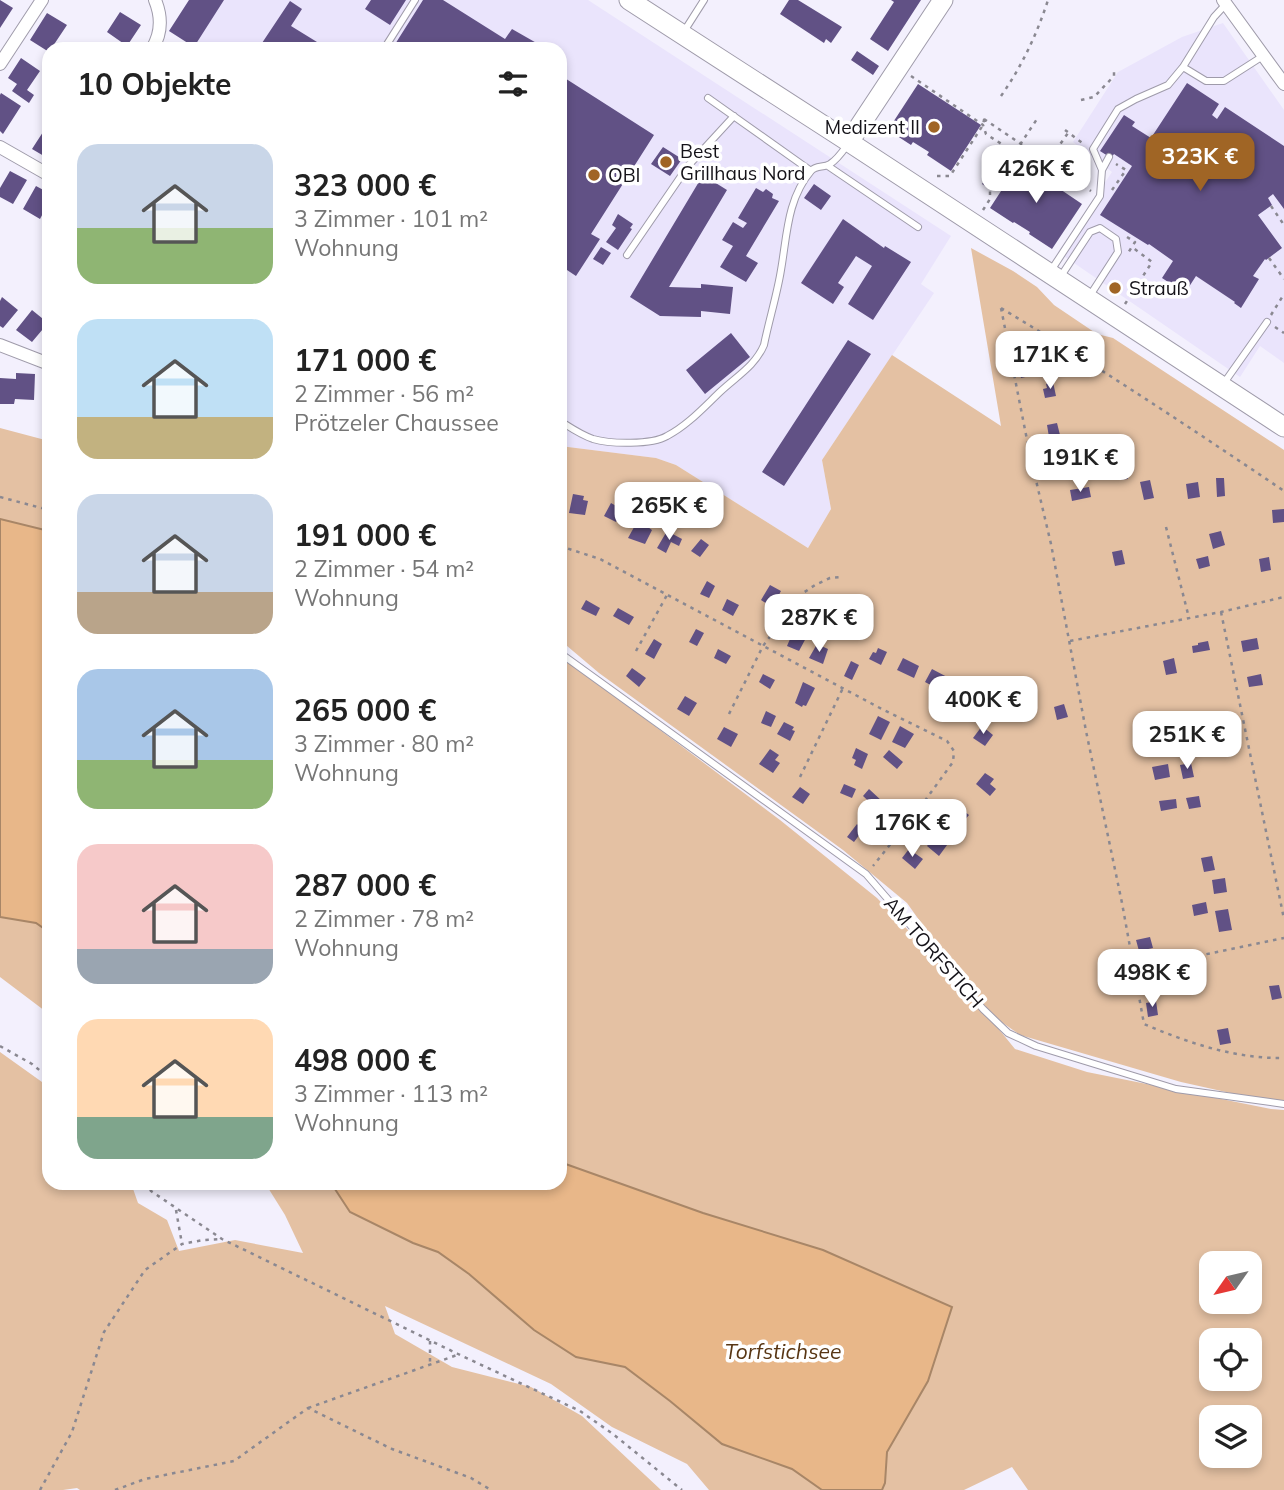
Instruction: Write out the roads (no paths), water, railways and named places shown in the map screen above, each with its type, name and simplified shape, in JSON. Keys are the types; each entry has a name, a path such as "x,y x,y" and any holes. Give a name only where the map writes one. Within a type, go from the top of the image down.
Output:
{"main road":[{"path":"629,0 1054,277 1092,293 1284,427"},
{"path":"849,142 943,0"}],"street":[{"path":"0,64 43,0"},
{"path":"155,0 161,17 160,32 155,42"},
{"path":"1224,2 1284,84"},
{"path":"0,147 42,170"},
{"path":"0,345 42,361"}],"lane":[{"path":"388,42 415,0"},
{"path":"682,34 704,0"},
{"path":"1102,170 1094,150 1118,109 1168,85 1183,67 1224,2"},
{"path":"1183,67 1206,81 1224,81 1264,56"},
{"path":"708,98 811,171"},
{"path":"627,254 688,166 734,116"},
{"path":"567,425 593,439 608,441 665,438 700,412 748,368 764,345 781,270 788,222 800,188 811,171 816,167 828,166 849,142"},
{"path":"1054,277 1100,196 1102,170 1108,158"},
{"path":"828,166 918,227"},
{"path":"1054,277 1090,232 1100,228 1116,239 1118,252 1092,293"},
{"path":"1222,386 1267,322"},
{"name":"AM TORFSTICH","path":"567,658 866,874 983,1009 1008,1033 1036,1046 1176,1089 1284,1104"}],"water":[{"path":"0,519 42,529 42,927 36,923 0,917"},
{"name":"Torfstichsee","path":"567,1164 703,1213 823,1250 952,1307 928,1381 887,1452 882,1490 822,1490 792,1469 722,1444 625,1367 576,1357 534,1330 469,1274 438,1252 413,1243 350,1212 336,1190 567,1190"}],"place":[{"name":"Medizent II","path":"934,127"},
{"name":"Best Grillhaus Nord","path":"666,162"},
{"name":"OBI","path":"594,175"},
{"name":"Strauß","path":"1115,288"}]}
